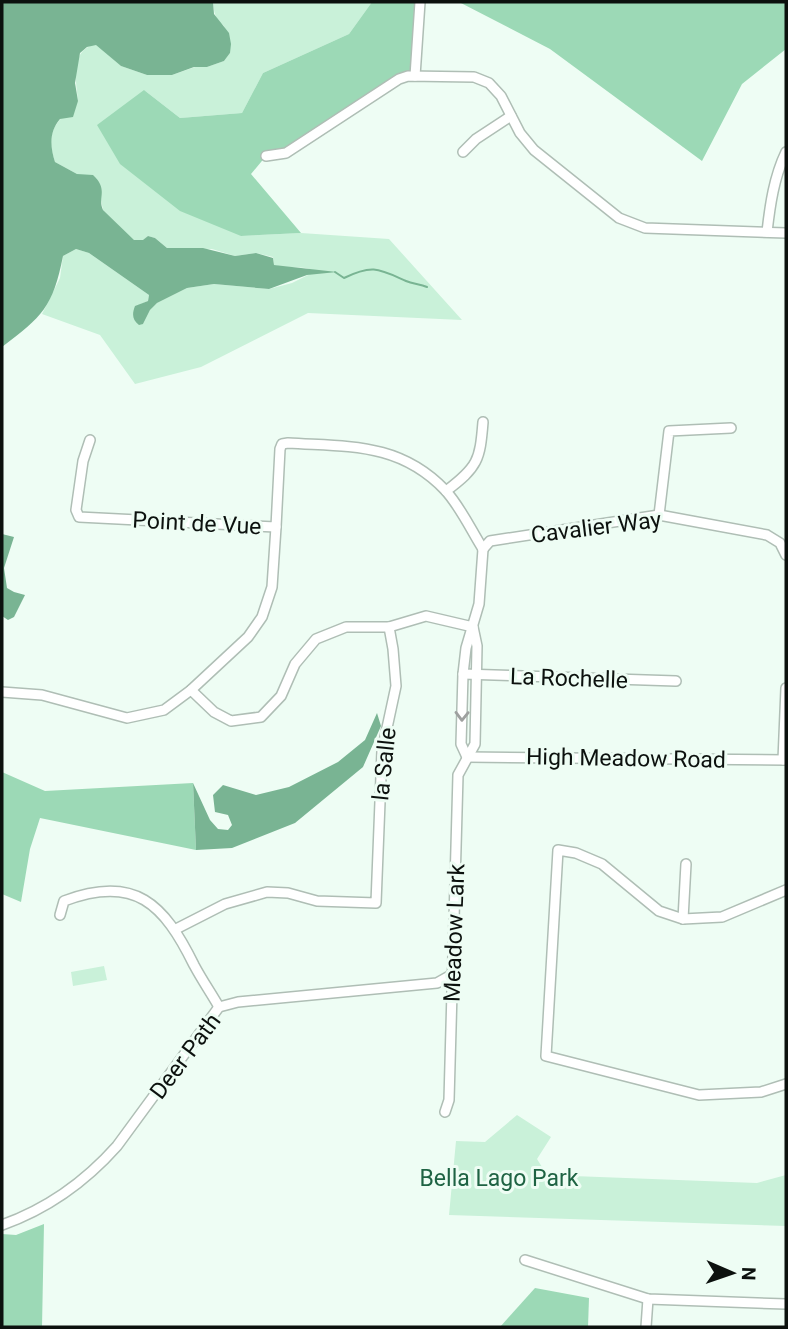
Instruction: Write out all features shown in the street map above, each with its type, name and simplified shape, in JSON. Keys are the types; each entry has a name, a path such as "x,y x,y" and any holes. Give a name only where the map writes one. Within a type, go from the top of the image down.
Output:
{"street":[{"path":"415,76 420,2"},
{"path":"266,156 286,153 399,79 415,76 481,79 496,89 534,150 619,218 634,226 786,233"},
{"path":"463,152 476,139 511,116"},
{"path":"767,232 771,197 786,152"},
{"path":"446,491 471,469 480,456 483,422"},
{"path":"659,515 669,430 731,428"},
{"name":"Point de Vue","path":"90,440 83,461 76,510 79,517 276,527 280,449 282,444 288,443 383,451 422,470 446,491 483,549"},
{"name":"Cavalier Way","path":"483,549 490,541 659,515 767,535 780,543 786,555"},
{"path":"2,692 42,695 127,718 164,710 191,690 248,637 262,617 272,587 276,527"},
{"path":"467,757 461,744 463,674 466,649 479,604 483,549"},
{"path":"191,690 214,712 231,721 261,717 281,696 295,664 316,639 346,627 388,627 426,616 473,627"},
{"name":"la Salle","path":"176,929 225,904 267,892 288,893 317,901 376,903 382,751 396,686 388,627"},
{"name":"Meadow Lark","path":"445,1112 449,1100 458,775 475,744 477,646 473,627"},
{"name":"La Rochelle","path":"463,674 676,681"},
{"path":"785,760 786,688"},
{"name":"High Meadow Road","path":"467,757 785,760"},
{"path":"786,890 722,917 683,919 659,911 601,864 576,853 558,850 546,1056 699,1095 761,1092 786,1084"},
{"path":"683,919 686,864"},
{"path":"60,915 64,901 87,892 114,890 150,902 176,929 219,1007"},
{"name":"Deer Path","path":"2,1225 72,1189 102,1163 219,1007 238,1002 437,983 453,974"},
{"path":"525,1260 648,1299 786,1304"},
{"path":"646,1327 648,1299"}],"green space":[{"path":"213,2 372,2 349,34 263,73 242,113 180,118 144,90 241,236 301,233 389,239 462,320 308,313 201,367 135,384 100,335 42,314 60,278 63,256 76,249 89,253 149,295 148,301 141,304 143,324 157,303 187,288 214,284 269,289 292,283 316,271 274,265 273,257 256,253 235,256 212,249 167,248 148,236 144,240 134,241 103,210 101,200 77,174 55,162 52,135 59,121 78,101 76,67 78,59 87,47 96,44 121,66 147,75 172,75 224,61 230,53 224,26 217,18"},
{"path":"104,966 107,980 73,986 71,972"},
{"name":"Bella Lago Park","path":"517,1115 551,1137 537,1159 547,1175 757,1183 786,1175 786,1226 449,1215 456,1141 485,1142"}],"shaded area":[{"path":"2,2 213,2 214,14 229,33 230,53 224,61 172,75 147,75 121,66 96,45 87,47 80,53 75,83 78,101 73,117 60,119 52,134 51,145 55,162 77,174 93,175 102,189 103,210 134,240 143,240 148,236 167,248 203,248 235,256 256,253 273,258 274,265 337,272 307,275 269,289 214,284 187,288 157,303 143,324 139,325 134,319 135,306 148,301 149,295 89,253 76,249 63,256 55,288 44,309 2,347"},
{"path":"372,2 420,2 415,76 408,76 286,153 266,156 251,174 301,233 241,236 180,211 120,164 97,125 144,90 180,118 242,113 263,73 349,34"},
{"path":"459,2 786,2 786,49 742,84 702,161 550,49"},
{"path":"2,534 14,537 4,568 7,588 25,595 14,617 8,620 2,616"},
{"path":"377,713 381,726 363,767 295,823 232,848 196,850 193,783 210,820 218,829 228,830 232,825 228,815 215,812 213,795 223,785 256,795 289,787 338,762 365,740"},
{"path":"2,772 45,791 193,783 196,850 40,818 30,849 21,902 2,894"},
{"path":"44,1224 42,1327 2,1327 2,1234 16,1235"},
{"path":"535,1288 589,1298 588,1327 500,1327"}],"waterway":[{"path":"335,272 344,278 362,271 376,270 427,287"}]}
